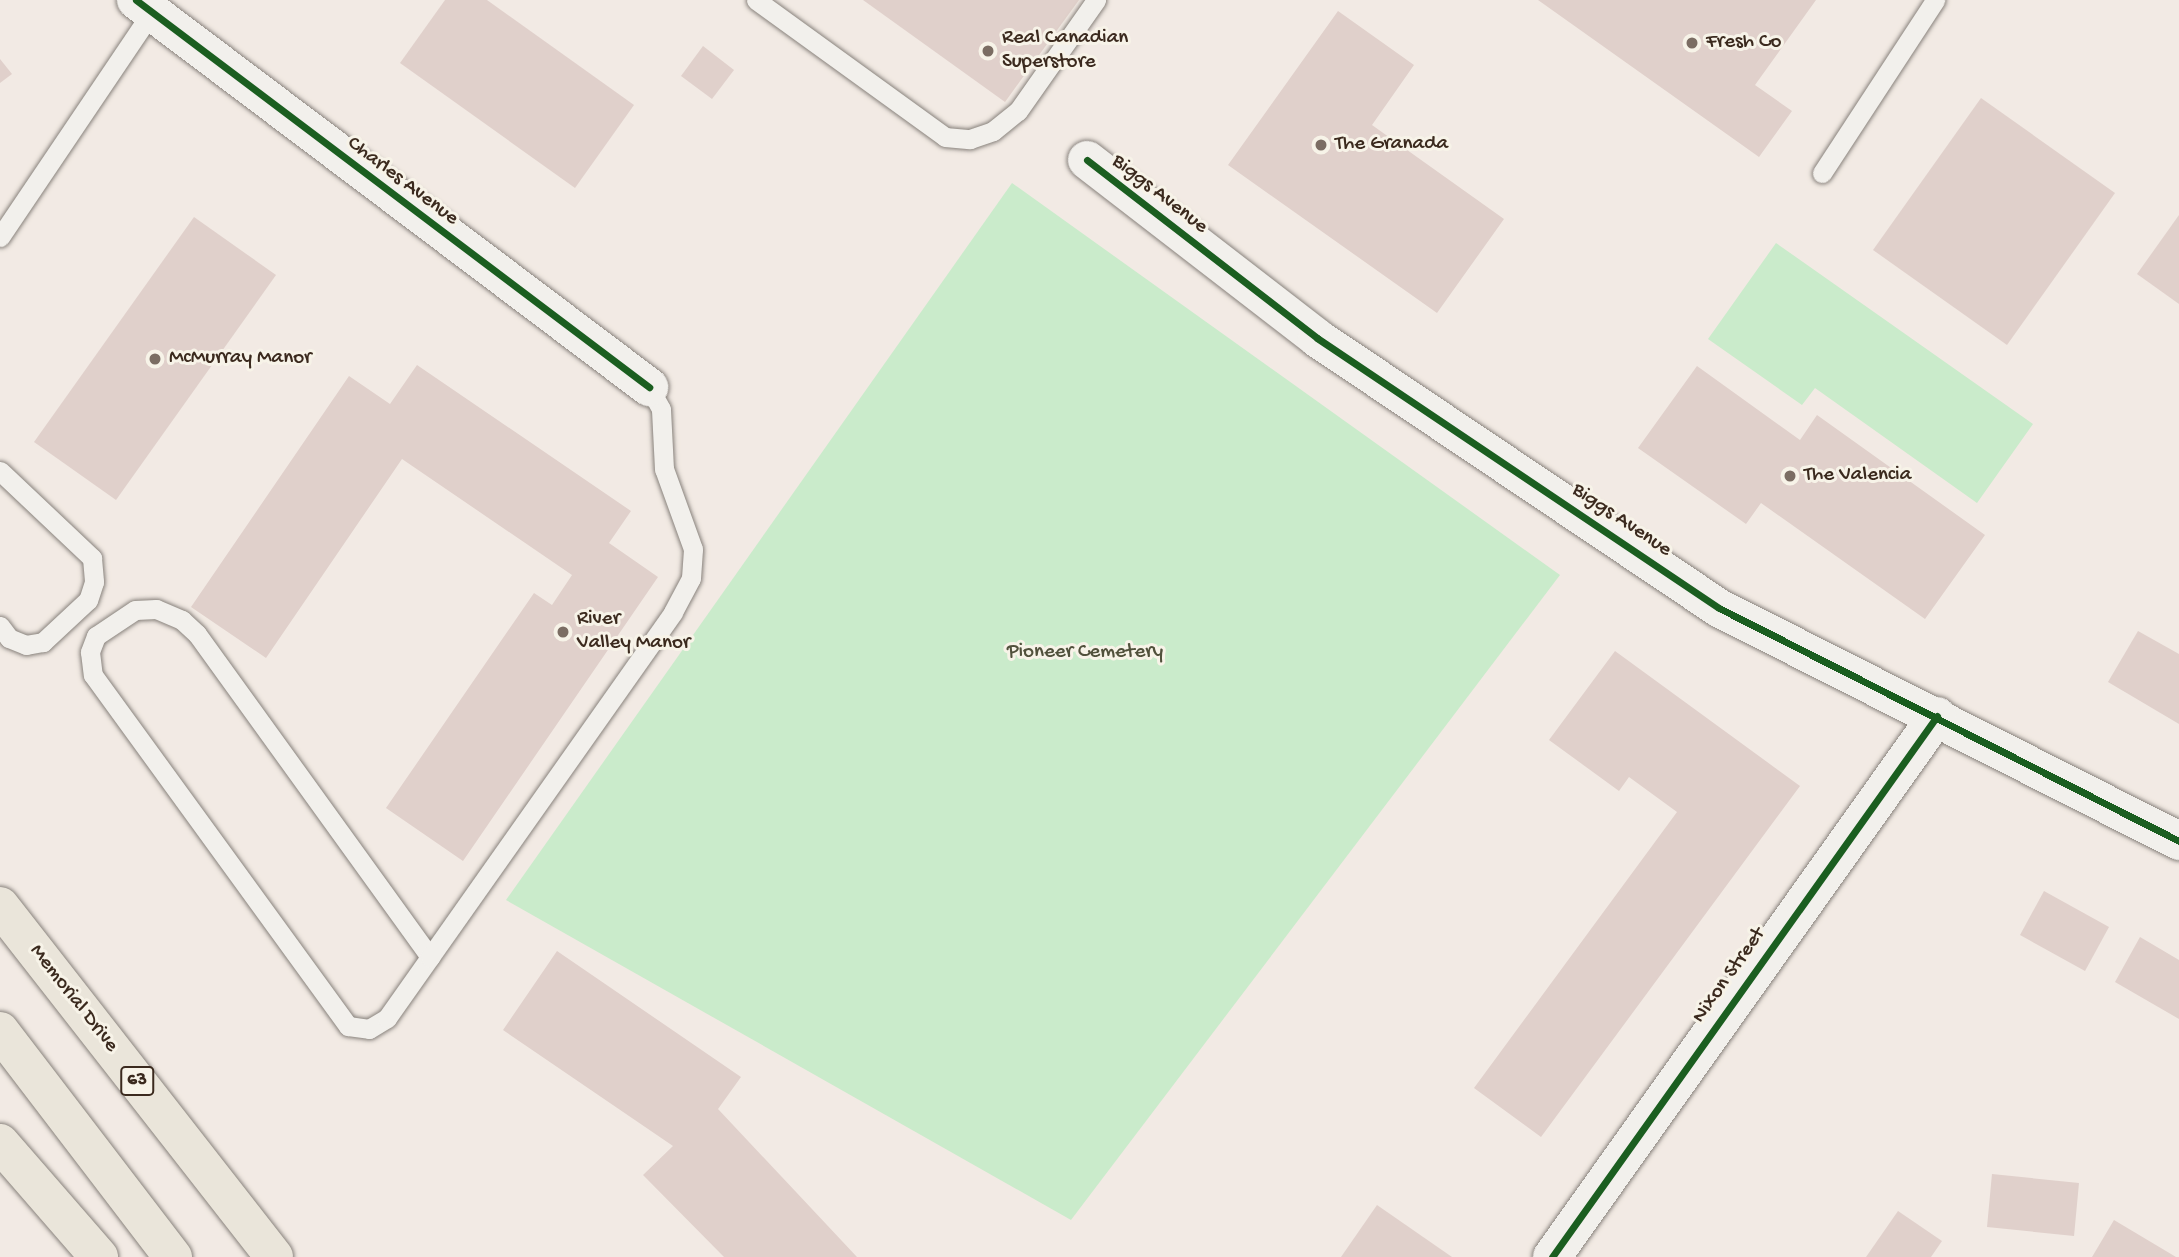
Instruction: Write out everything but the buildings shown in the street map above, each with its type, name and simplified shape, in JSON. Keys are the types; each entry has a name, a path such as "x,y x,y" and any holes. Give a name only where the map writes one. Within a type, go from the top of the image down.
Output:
{"highway":[{"name":"Memorial Drive","path":"0,906 274,1257"},
{"path":"0,1031 173,1257"},
{"path":"0,1143 99,1257"}],"street":[{"name":"Charles Avenue","path":"144,6 649,387"},
{"name":"Biggs Avenue","path":"1087,160 1317,338 1719,608 1937,716 2179,841"},
{"name":"Nixon Street","path":"1552,1257 1937,716"}],"lane":[{"path":"756,0 945,137 970,139 993,131 1018,111 1096,0"},
{"path":"1822,173 1935,0"},
{"path":"0,237 144,6"},
{"path":"430,957 197,634 182,620 156,609 135,610 96,636 90,652 93,675 348,1026 369,1029 387,1018 430,957 691,579 693,548 664,470 661,409 649,387"},
{"path":"0,471 92,558 93,582 88,600 43,642 26,645 9,638 0,626"}],"green space":[{"name":"Pioneer Cemetery","path":"1012,183 1560,575 1071,1220 506,900"},
{"path":"1776,243 2033,424 1977,503 1815,388 1802,405 1708,339"}],"cycle path":[{"path":"136,0 649,387"},
{"path":"1087,160 1317,338 1719,608 2179,841"},
{"path":"1552,1257 1937,716"}],"place":[{"name":"Fresh Co","path":"1692,43"},
{"name":"Real Canadian Superstore","path":"988,51"},
{"name":"The Granada","path":"1321,145"},
{"name":"McMurray Manor","path":"155,359"},
{"name":"The Valencia","path":"1790,476"},
{"name":"River Valley Manor","path":"563,632"}]}
